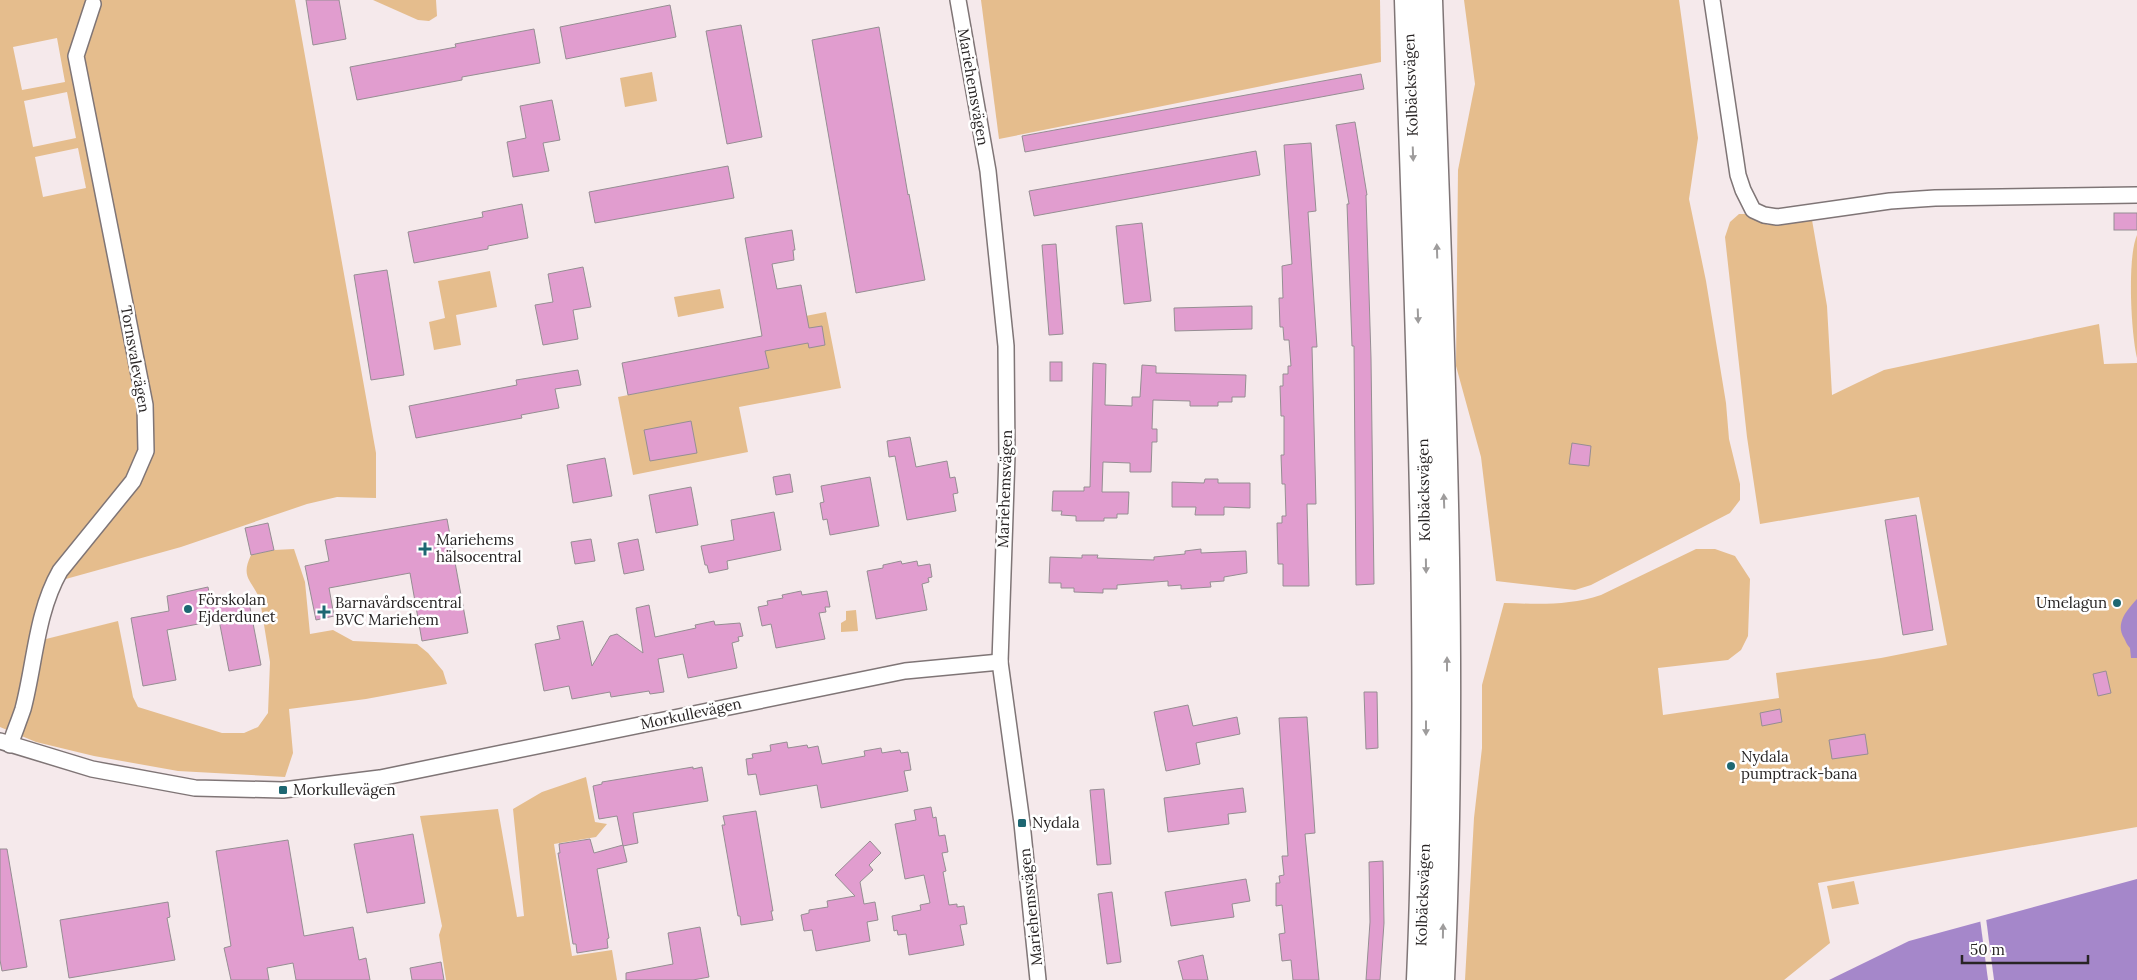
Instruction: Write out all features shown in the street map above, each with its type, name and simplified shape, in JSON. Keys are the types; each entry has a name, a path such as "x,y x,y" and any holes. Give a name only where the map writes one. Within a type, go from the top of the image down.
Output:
{"highway":[{"name":"Kolbäcksvägen","path":"1408,0 1426,574 1426,807 1420,980"},
{"name":"Kolbäcksvägen","path":"1429,0 1446,574 1446,804 1441,980"}],"street":[{"name":"Mariehemsvägen","path":"958,0 988,171 1006,346 1007,455 1000,662 1022,823 1038,980"},
{"path":"1712,0 1738,175 1753,210 1764,215 1777,217 1890,201 1935,198 2137,195"},
{"name":"Tornsvalevägen","path":"5,743 23,709 43,618 54,582 60,571 134,481 146,451 145,405 76,56 93,4"},
{"name":"Morkullevägen","path":"5,743 92,769 195,788 283,790 380,778 905,671 1000,662"}],"shaded area":[{"path":"0,0 295,0 376,453 376,498 337,497 307,504 181,547 55,582 38,641 118,621 133,697 138,707 222,733 244,733 258,727 268,713 270,662 260,600 248,579 248,563 251,555 274,550 294,549 305,582 310,634 333,630 353,641 417,644 428,653 443,671 447,684 366,699 289,709 293,753 285,777 178,771 94,756 36,742 0,727","holes":["57,38 65,82 22,90 13,47","67,92 76,138 33,147 24,101","78,148 86,188 43,197 35,157"]},
{"path":"373,0 436,0 437,16 429,21 418,20"},
{"path":"981,0 1380,0 1381,62 999,139"},
{"path":"1464,0 1679,0 1698,138 1689,199 1706,281 1726,403 1729,439 1740,484 1740,500 1730,513 1591,585 1575,590 1496,581 1481,457 1456,366 1458,170 1475,84"},
{"path":"652,72 657,101 625,107 620,78"},
{"path":"1739,214 1746,214 1768,225 1812,220 1827,306 1832,395 1884,370 2099,324 2104,364 2137,363 2137,827 1818,883 1830,943 1784,980 1465,980 1474,818 1482,748 1482,685 1504,603 1552,604 1589,599 1696,549 1715,549 1735,556 1750,579 1748,636 1741,650 1728,660 1658,668 1663,715 1779,698 1776,673 1881,658 1947,645 1919,497 1760,524 1747,437 1725,237 1730,222"},
{"path":"2137,235 2137,358 2133,331 2131,277"},
{"path":"490,271 497,307 456,315 461,345 434,350 429,322 445,318 438,281"},
{"path":"720,289 724,308 678,317 674,297"},
{"path":"826,312 841,388 739,407 748,452 633,475 618,397 768,368 760,325"},
{"path":"2137,599 2137,658 2131,658 2130,648 2121,627 2123,617"},
{"path":"856,610 858,631 841,632 841,623 846,620 846,611"},
{"path":"586,777 595,822 607,824 596,837 554,844 572,956 612,950 617,980 446,980 439,935 442,926 420,816 498,809 517,917 524,916 513,809 542,792"},
{"path":"2137,879 2137,980 1829,980 1909,941"},
{"path":"1854,881 1859,904 1832,909 1827,886"}],"pier":[{"path":"1986,918 1994,980 1988,980 1980,919"}],"building":[{"path":"306,0 339,0 346,39 313,45"},
{"path":"670,5 676,37 566,59 560,27"},
{"path":"741,25 762,137 727,144 706,31"},
{"path":"879,27 908,195 925,280 856,293 812,40"},
{"path":"534,29 540,63 462,77 462,80 357,100 350,67 456,47 455,44"},
{"path":"1361,74 1364,89 1025,152 1022,136"},
{"path":"552,100 560,140 543,143 549,171 513,177 507,142 526,138 520,106"},
{"path":"1355,122 1367,195 1374,584 1356,585 1354,346 1352,346 1347,204 1349,204 1336,125"},
{"path":"1311,143 1316,211 1308,212 1317,347 1312,347 1316,504 1307,504 1309,586 1283,586 1283,564 1278,564 1277,523 1282,523 1282,516 1286,516 1285,484 1282,484 1281,455 1284,455 1284,416 1281,416 1280,386 1283,386 1283,374 1288,374 1288,366 1291,366 1289,340 1284,340 1283,327 1280,327 1279,298 1283,298 1282,266 1292,264 1284,145"},
{"path":"1256,151 1260,175 1034,216 1029,191"},
{"path":"728,166 734,198 595,223 589,192"},
{"path":"522,204 528,238 488,246 488,249 414,263 408,232 483,217 482,212"},
{"path":"2114,213 2137,213 2137,230 2114,230"},
{"path":"1142,223 1151,301 1124,304 1116,226"},
{"path":"792,230 795,250 793,250 794,260 772,264 777,289 801,285 809,328 822,326 825,345 809,348 808,343 765,351 769,368 628,395 622,363 762,336 745,238"},
{"path":"1056,244 1063,334 1049,335 1042,245"},
{"path":"583,267 591,307 573,310 578,339 543,345 535,305 553,302 548,274"},
{"path":"387,270 404,375 371,380 354,275"},
{"path":"1252,306 1252,329 1175,331 1174,308"},
{"path":"1050,362 1062,362 1062,381 1050,381"},
{"path":"1093,363 1106,364 1105,405 1132,406 1132,397 1140,397 1142,365 1156,366 1156,373 1246,375 1245,397 1232,397 1232,402 1218,402 1218,406 1190,406 1190,401 1153,400 1152,429 1157,429 1157,442 1152,442 1151,472 1130,472 1130,463 1103,462 1102,492 1129,492 1128,514 1117,514 1117,518 1104,518 1104,521 1076,521 1076,516 1061,515 1062,511 1052,511 1053,491 1084,491 1084,487 1090,487"},
{"path":"578,370 581,385 555,389 559,408 521,415 522,418 416,438 409,406 517,385 516,380"},
{"path":"691,421 697,453 650,461 644,430"},
{"path":"910,437 916,467 947,461 950,478 955,477 958,493 953,494 956,511 907,520 895,456 889,457 887,441"},
{"path":"1572,443 1591,446 1589,466 1569,464"},
{"path":"605,458 612,496 573,503 567,465"},
{"path":"790,474 793,492 776,495 773,477"},
{"path":"870,477 879,526 830,535 827,519 823,520 820,503 824,502 821,486"},
{"path":"1205,479 1218,479 1218,483 1250,483 1250,508 1224,507 1224,515 1195,515 1196,507 1172,507 1172,482 1204,483"},
{"path":"691,487 698,525 656,533 649,495"},
{"path":"774,512 781,550 727,561 728,569 709,573 707,565 705,565 701,546 734,540 731,520"},
{"path":"1916,515 1933,630 1903,635 1885,520"},
{"path":"447,519 468,633 422,641 410,573 329,588 334,616 316,620 305,566 329,561 325,540"},
{"path":"268,523 274,550 251,555 245,528"},
{"path":"591,539 595,561 575,564 571,542"},
{"path":"638,539 644,570 624,574 618,543"},
{"path":"1201,549 1201,553 1246,551 1247,573 1224,577 1224,581 1210,582 1211,587 1181,589 1181,585 1168,586 1168,581 1117,585 1117,589 1103,589 1103,593 1074,592 1074,588 1061,588 1061,583 1049,583 1050,557 1082,558 1082,555 1098,555 1097,558 1154,560 1154,557 1185,554 1185,551"},
{"path":"901,561 902,564 917,561 918,566 930,564 932,577 928,578 929,582 922,584 927,610 876,619 867,571 883,568 883,565"},
{"path":"208,587 211,603 248,597 261,665 229,671 219,620 167,630 176,680 143,686 131,618 169,611 167,596"},
{"path":"801,591 802,595 827,591 830,607 825,607 826,612 819,613 825,639 776,648 771,624 762,626 758,607 768,605 767,601 783,598 782,595"},
{"path":"649,605 655,637 696,628 695,625 714,621 715,625 740,623 743,636 738,637 739,641 732,643 737,668 688,678 683,654 658,659 664,692 650,694 649,691 611,697 610,692 572,699 569,686 544,691 535,644 560,639 557,626 583,621 592,666 610,636 617,634 643,653 636,608"},
{"path":"2106,671 2111,693 2098,696 2093,674"},
{"path":"1364,692 1377,692 1378,748 1366,749"},
{"path":"1188,705 1193,726 1237,717 1240,734 1196,743 1200,764 1166,771 1154,712"},
{"path":"1780,709 1782,722 1762,726 1760,713"},
{"path":"1307,717 1315,833 1305,834 1319,980 1293,980 1291,960 1282,961 1279,934 1285,933 1282,905 1276,906 1276,883 1280,883 1279,876 1284,875 1282,856 1288,856 1279,718"},
{"path":"1865,734 1868,754 1832,759 1829,740"},
{"path":"787,742 788,748 807,745 808,748 818,746 822,764 865,756 864,751 881,748 882,753 900,750 901,753 908,752 911,770 904,771 908,791 821,808 817,785 760,795 756,774 748,775 746,759 753,758 752,754 771,751 770,745"},
{"path":"693,767 693,769 702,767 708,801 633,813 638,843 623,846 617,816 599,819 593,786 602,784 602,782"},
{"path":"1243,788 1246,812 1228,814 1229,824 1168,832 1164,798"},
{"path":"1104,789 1111,864 1097,865 1090,790"},
{"path":"931,807 933,818 936,817 939,836 945,835 948,852 942,853 946,871 943,872 949,905 957,904 957,907 964,906 967,924 960,925 964,945 909,955 906,934 898,935 897,930 894,931 892,916 921,910 920,905 930,903 924,875 905,879 895,824 916,820 914,810"},
{"path":"756,811 773,920 741,925 722,825 725,825 723,816"},
{"path":"413,834 425,903 367,913 354,844"},
{"path":"590,839 594,853 623,845 627,862 597,869 609,938 607,939 608,948 577,953 576,944 573,944 558,853 560,853 559,844"},
{"path":"288,840 304,936 353,927 359,960 366,958 370,980 296,980 293,963 267,968 269,980 231,980 224,948 231,946 216,851"},
{"path":"870,841 881,853 869,865 873,870 860,882 864,904 875,902 878,920 867,922 870,941 816,951 812,930 804,931 801,915 809,913 809,910 828,907 827,901 855,896 835,875"},
{"path":"0,849 7,849 27,967 2,971 0,960"},
{"path":"1383,861 1384,923 1380,980 1366,980 1370,922 1369,862"},
{"path":"1246,879 1250,901 1232,904 1234,917 1171,926 1165,892"},
{"path":"1112,892 1121,962 1107,964 1098,894"},
{"path":"168,902 170,917 167,918 175,960 69,978 60,920"},
{"path":"700,927 709,977 693,980 626,980 626,973 673,964 668,933"},
{"path":"1203,955 1208,980 1183,980 1178,961"},
{"path":"441,962 444,980 412,980 410,968"}],"place":[{"name":"Mariehems hälsocentral","path":"425,549"},
{"name":"Umelagun","path":"2117,603"},
{"name":"Förskolan Ejderdunet","path":"188,609"},
{"name":"Barnavårdscentral BVC Mariehem","path":"324,612"},
{"name":"Nydala pumptrack-bana","path":"1731,766"},
{"name":"Morkullevägen","path":"283,790"},
{"name":"Nydala","path":"1022,823"}]}
